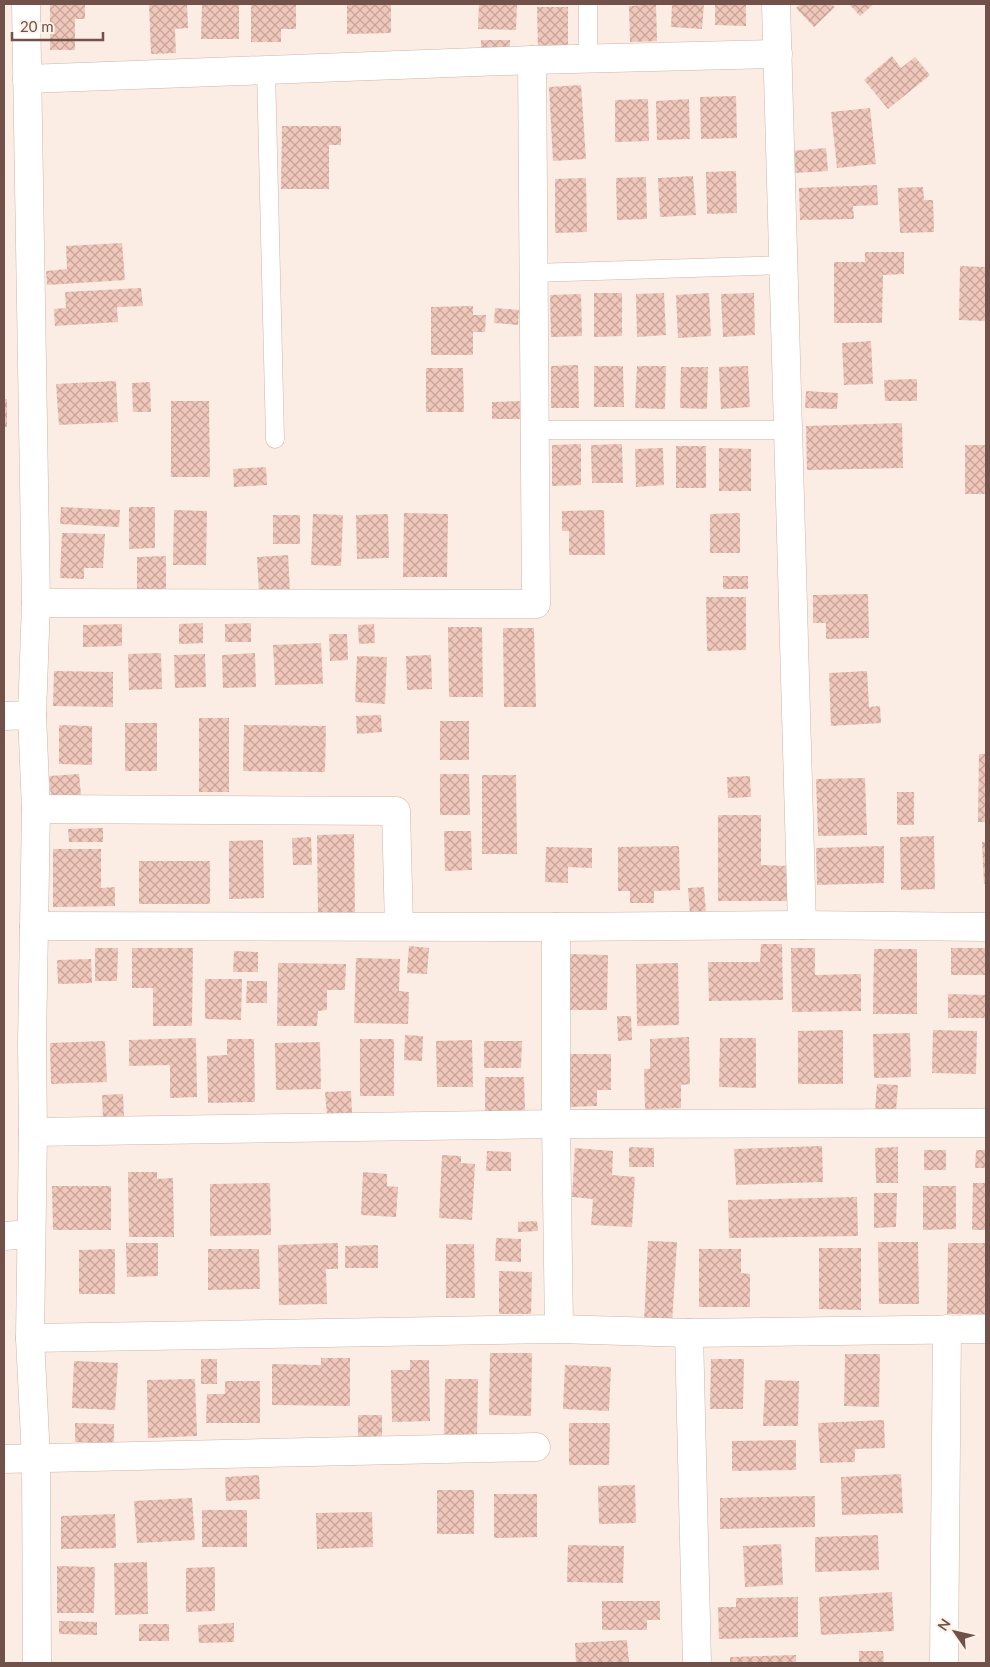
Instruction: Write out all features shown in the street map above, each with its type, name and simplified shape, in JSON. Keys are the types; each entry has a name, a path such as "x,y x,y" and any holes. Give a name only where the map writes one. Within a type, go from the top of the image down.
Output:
{"street":[{"path":"26,4 36,603 32,715 36,809 30,1338 36,1458 37,1663"},
{"path":"776,4 802,925"},
{"path":"28,79 532,60 778,54"},
{"path":"36,603 536,604 532,60"},
{"path":"4,716 32,715"},
{"path":"36,809 396,810 399,926"},
{"path":"34,926 556,927 802,925 986,927"},
{"path":"556,927 556,1124 560,1330"},
{"path":"33,1132 556,1124 986,1123"},
{"path":"4,1236 31,1234"},
{"path":"30,1338 560,1330 689,1333 947,1328 986,1329"},
{"path":"944,1663 947,1328"},
{"path":"689,1333 697,1663"},
{"path":"4,1459 536,1447"}],"lane":[{"path":"588,4 588,59"},
{"path":"266,70 275,439"},
{"path":"533,273 784,264"},
{"path":"534,430 788,430"}],"building":[{"path":"50,4 85,4 85,19 75,19 75,50 50,50"},
{"path":"149,4 187,4 188,28 175,29 176,53 151,54"},
{"path":"202,4 239,4 239,39 201,39"},
{"path":"251,4 296,4 296,29 281,29 281,42 251,42"},
{"path":"347,4 391,4 391,33 347,34"},
{"path":"479,4 517,4 516,30 478,29"},
{"path":"656,4 657,41 630,42 629,6"},
{"path":"672,4 704,4 702,29 671,27"},
{"path":"715,4 746,4 746,26 715,25"},
{"path":"801,4 831,4 835,7 814,27 796,8"},
{"path":"849,4 874,4 860,16"},
{"path":"537,7 568,7 568,51 538,51"},
{"path":"481,40 510,40 510,52 481,52"},
{"path":"892,56 901,68 915,57 930,75 888,109 864,80"},
{"path":"581,85 586,159 553,161 549,87"},
{"path":"736,96 737,138 701,139 700,97"},
{"path":"648,99 649,141 615,142 615,100"},
{"path":"689,99 690,139 657,140 656,101"},
{"path":"870,108 876,164 837,168 831,112"},
{"path":"282,126 341,126 341,145 329,145 329,189 281,189"},
{"path":"826,148 828,171 794,173 792,151"},
{"path":"736,171 737,213 707,214 706,172"},
{"path":"693,176 696,215 660,217 658,178"},
{"path":"646,177 647,219 617,220 616,178"},
{"path":"586,178 587,232 555,233 555,179"},
{"path":"877,185 878,205 853,206 854,219 800,220 799,188"},
{"path":"923,187 924,200 933,200 934,232 900,233 898,188"},
{"path":"122,243 125,280 47,285 46,271 67,269 66,246"},
{"path":"865,252 904,252 904,274 883,275 882,323 834,323 834,262 865,262"},
{"path":"960,266 986,267 986,321 959,320"},
{"path":"141,288 143,306 117,307 118,322 55,326 54,309 66,308 65,292"},
{"path":"594,293 622,293 622,336 594,337"},
{"path":"664,293 666,335 637,337 636,294"},
{"path":"709,293 711,336 678,338 676,295"},
{"path":"754,293 755,335 723,337 721,294"},
{"path":"581,294 582,336 551,337 550,295"},
{"path":"473,306 473,315 486,315 485,332 473,332 473,355 431,355 431,307"},
{"path":"495,308 519,310 518,325 494,323"},
{"path":"871,341 873,384 844,385 842,343"},
{"path":"578,365 579,408 551,408 551,366"},
{"path":"594,366 623,366 624,407 594,407"},
{"path":"637,366 666,366 665,409 635,408"},
{"path":"748,366 750,407 721,409 719,367"},
{"path":"681,367 708,367 707,409 680,408"},
{"path":"426,368 463,368 464,412 426,412"},
{"path":"917,379 917,401 885,401 884,380"},
{"path":"116,381 118,422 59,425 56,384"},
{"path":"150,382 151,412 133,412 132,383"},
{"path":"806,391 838,393 837,409 805,408"},
{"path":"4,399 7,399 7,427 4,427"},
{"path":"171,401 209,401 210,477 171,477"},
{"path":"522,401 522,419 492,419 492,402"},
{"path":"902,423 903,468 807,470 806,426"},
{"path":"581,444 581,485 552,486 552,445"},
{"path":"622,444 623,483 592,483 591,445"},
{"path":"965,445 986,445 986,494 965,494"},
{"path":"676,446 706,446 706,488 676,488"},
{"path":"663,448 664,485 636,487 635,449"},
{"path":"719,448 751,449 751,491 719,491"},
{"path":"266,467 267,485 234,487 233,469"},
{"path":"61,507 120,510 119,527 60,524"},
{"path":"129,507 155,507 155,548 129,549"},
{"path":"174,510 207,511 206,565 173,565"},
{"path":"604,510 605,555 569,555 569,531 562,531 562,511"},
{"path":"404,513 448,514 447,577 403,577"},
{"path":"740,513 740,553 710,553 710,514"},
{"path":"313,514 343,515 341,566 311,565"},
{"path":"388,514 389,558 357,559 356,515"},
{"path":"273,515 300,515 300,544 273,544"},
{"path":"62,533 105,534 103,568 84,568 84,579 60,578"},
{"path":"288,555 290,591 259,592 257,557"},
{"path":"166,556 166,589 137,589 137,557"},
{"path":"723,576 748,576 748,589 723,589"},
{"path":"868,594 869,638 826,639 826,623 813,623 813,595"},
{"path":"706,597 746,597 746,650 707,651"},
{"path":"203,623 203,643 179,644 179,624"},
{"path":"251,623 251,642 225,642 225,624"},
{"path":"122,624 122,646 83,647 83,625"},
{"path":"374,624 375,643 359,644 358,625"},
{"path":"448,627 482,627 483,697 449,697"},
{"path":"503,628 534,628 536,707 504,707"},
{"path":"329,634 347,634 348,660 330,661"},
{"path":"321,643 323,684 275,685 273,645"},
{"path":"161,653 162,689 129,690 128,654"},
{"path":"255,653 256,687 223,688 222,655"},
{"path":"205,654 206,687 175,688 174,655"},
{"path":"431,655 432,689 407,690 406,656"},
{"path":"357,656 387,657 385,704 355,702"},
{"path":"54,671 113,672 113,707 53,706"},
{"path":"867,671 869,707 880,706 881,723 831,726 829,673"},
{"path":"381,715 382,732 357,734 356,716"},
{"path":"199,718 229,718 229,792 199,792"},
{"path":"440,721 469,721 469,760 440,760"},
{"path":"125,723 157,723 157,771 125,771"},
{"path":"59,725 92,726 92,765 59,764"},
{"path":"244,725 326,726 325,772 243,771"},
{"path":"979,754 986,754 986,822 978,822"},
{"path":"79,774 81,795 51,797 49,776"},
{"path":"440,774 469,774 470,815 440,815"},
{"path":"482,775 516,775 517,854 482,854"},
{"path":"750,776 751,797 728,798 727,777"},
{"path":"865,778 867,835 818,836 816,779"},
{"path":"897,792 914,792 914,825 897,825"},
{"path":"718,815 761,815 761,865 789,866 789,901 718,901"},
{"path":"103,828 103,842 69,842 68,829"},
{"path":"444,831 471,831 472,870 445,871"},
{"path":"354,834 355,914 318,915 317,835"},
{"path":"934,836 935,889 901,890 900,837"},
{"path":"311,837 312,865 293,865 292,838"},
{"path":"263,840 264,898 229,899 229,841"},
{"path":"982,842 986,842 986,884 984,884"},
{"path":"679,846 680,890 654,891 654,903 630,903 630,891 618,891 618,847"},
{"path":"884,846 884,883 817,885 816,848"},
{"path":"546,847 592,848 592,868 568,867 568,883 545,882"},
{"path":"53,849 101,849 101,888 115,887 115,906 53,907"},
{"path":"139,861 210,861 210,904 139,904"},
{"path":"704,887 706,913 690,914 688,888"},
{"path":"761,944 782,944 783,1000 709,1001 708,962 760,962"},
{"path":"409,946 429,948 427,974 407,973"},
{"path":"95,948 118,948 117,981 95,981"},
{"path":"132,948 193,948 192,1026 153,1026 153,988 132,988"},
{"path":"791,948 815,948 815,975 861,974 861,1011 792,1012"},
{"path":"951,948 986,948 986,975 951,975"},
{"path":"874,949 917,949 917,1014 873,1014"},
{"path":"234,951 258,952 258,972 233,972"},
{"path":"567,954 608,955 607,1010 566,1010"},
{"path":"356,958 400,959 399,991 409,992 408,1024 354,1023"},
{"path":"91,959 92,983 58,984 57,960"},
{"path":"278,963 346,964 345,990 327,990 327,1010 318,1011 317,1026 277,1026"},
{"path":"678,963 679,1025 637,1026 636,964"},
{"path":"205,979 242,979 241,1020 205,1019"},
{"path":"247,981 267,981 267,1003 246,1003"},
{"path":"948,994 986,995 986,1018 948,1018"},
{"path":"617,1016 631,1016 632,1040 618,1041"},
{"path":"843,1030 843,1084 798,1084 798,1031"},
{"path":"933,1030 977,1031 976,1074 932,1073"},
{"path":"910,1033 911,1077 874,1078 873,1034"},
{"path":"405,1035 423,1036 422,1061 404,1060"},
{"path":"689,1037 690,1084 681,1085 681,1108 645,1109 644,1069 650,1069 650,1039"},
{"path":"196,1038 197,1097 170,1098 170,1065 129,1066 129,1040"},
{"path":"720,1038 756,1038 756,1088 719,1087"},
{"path":"227,1039 254,1039 255,1102 208,1103 207,1056 227,1055"},
{"path":"360,1039 394,1039 394,1096 360,1096"},
{"path":"472,1040 473,1087 437,1087 436,1041"},
{"path":"105,1041 107,1082 51,1084 50,1043"},
{"path":"484,1041 522,1041 521,1068 484,1068"},
{"path":"320,1042 321,1089 276,1090 275,1043"},
{"path":"568,1054 611,1054 611,1090 597,1090 597,1106 569,1107"},
{"path":"485,1077 524,1077 525,1111 485,1111"},
{"path":"877,1084 898,1085 896,1111 875,1110"},
{"path":"351,1091 352,1114 327,1115 325,1092"},
{"path":"123,1094 124,1118 103,1119 102,1095"},
{"path":"822,1146 823,1182 736,1185 734,1149"},
{"path":"629,1147 654,1148 654,1167 629,1167"},
{"path":"898,1147 898,1183 876,1183 875,1148"},
{"path":"575,1148 613,1151 612,1175 635,1177 632,1227 591,1225 593,1199 572,1197"},
{"path":"924,1150 946,1150 946,1170 924,1170"},
{"path":"976,1150 986,1150 986,1168 975,1168"},
{"path":"487,1151 511,1152 511,1171 486,1171"},
{"path":"442,1155 461,1156 461,1163 475,1164 472,1220 439,1218"},
{"path":"128,1172 157,1172 157,1179 173,1178 174,1237 129,1237"},
{"path":"363,1172 387,1174 387,1186 398,1187 396,1217 361,1215"},
{"path":"270,1183 271,1235 210,1236 210,1184"},
{"path":"973,1183 986,1183 986,1230 972,1230"},
{"path":"52,1186 111,1186 111,1230 53,1230"},
{"path":"923,1186 956,1186 956,1229 923,1230"},
{"path":"874,1193 897,1193 896,1227 874,1228"},
{"path":"857,1197 858,1236 729,1238 728,1200"},
{"path":"537,1221 538,1231 518,1232 518,1222"},
{"path":"496,1238 521,1239 521,1262 495,1261"},
{"path":"648,1241 677,1242 672,1323 644,1322"},
{"path":"878,1242 918,1242 919,1304 879,1304"},
{"path":"126,1243 158,1243 158,1276 127,1277"},
{"path":"338,1243 338,1269 326,1269 327,1304 279,1305 278,1245"},
{"path":"948,1243 986,1243 986,1314 947,1314"},
{"path":"446,1244 474,1244 475,1298 446,1298"},
{"path":"378,1245 378,1268 345,1268 345,1246"},
{"path":"819,1248 861,1248 861,1310 819,1309"},
{"path":"115,1249 115,1294 79,1294 79,1250"},
{"path":"208,1249 259,1249 260,1289 208,1290"},
{"path":"699,1249 741,1249 741,1273 750,1274 750,1307 699,1307"},
{"path":"499,1271 532,1272 531,1314 499,1314"},
{"path":"490,1353 532,1353 531,1416 489,1415"},
{"path":"845,1354 880,1354 879,1407 844,1406"},
{"path":"321,1358 350,1358 350,1406 272,1405 272,1364 321,1365"},
{"path":"201,1359 217,1359 217,1384 201,1384"},
{"path":"711,1359 744,1359 743,1409 710,1409"},
{"path":"410,1360 429,1360 430,1421 392,1422 391,1370 410,1370"},
{"path":"74,1361 118,1363 115,1410 72,1408"},
{"path":"565,1365 611,1367 609,1411 563,1409"},
{"path":"195,1379 197,1436 148,1438 147,1380"},
{"path":"445,1379 478,1379 477,1435 444,1434"},
{"path":"765,1380 799,1381 798,1426 763,1426"},
{"path":"225,1381 260,1381 260,1423 206,1423 207,1394 225,1394"},
{"path":"358,1415 382,1415 382,1438 358,1438"},
{"path":"884,1420 885,1448 855,1449 855,1462 820,1463 818,1423"},
{"path":"75,1423 114,1424 114,1443 75,1442"},
{"path":"569,1423 610,1423 609,1465 569,1465"},
{"path":"796,1440 796,1470 732,1471 732,1441"},
{"path":"901,1474 903,1513 842,1515 841,1477"},
{"path":"259,1475 260,1499 226,1501 225,1477"},
{"path":"635,1485 636,1523 599,1524 598,1486"},
{"path":"437,1490 474,1490 474,1534 437,1534"},
{"path":"494,1494 537,1494 537,1537 494,1538"},
{"path":"815,1496 815,1527 720,1529 720,1498"},
{"path":"192,1498 195,1540 137,1543 134,1501"},
{"path":"202,1510 247,1510 247,1547 202,1547"},
{"path":"372,1512 373,1547 317,1549 316,1513"},
{"path":"115,1514 116,1548 61,1549 61,1516"},
{"path":"878,1535 879,1570 815,1572 815,1537"},
{"path":"781,1544 783,1585 745,1587 743,1546"},
{"path":"568,1545 624,1546 623,1583 567,1582"},
{"path":"147,1562 148,1614 115,1615 114,1563"},
{"path":"57,1566 95,1567 94,1613 57,1613"},
{"path":"215,1567 215,1611 186,1612 186,1568"},
{"path":"892,1592 894,1631 821,1635 819,1597"},
{"path":"798,1597 798,1637 719,1639 718,1607 736,1607 736,1598"},
{"path":"602,1601 660,1601 660,1620 647,1620 647,1630 602,1630"},
{"path":"59,1621 97,1622 97,1635 59,1634"},
{"path":"234,1623 234,1642 199,1643 198,1625"},
{"path":"139,1624 169,1624 169,1641 139,1641"},
{"path":"627,1640 629,1663 576,1663 575,1643"},
{"path":"859,1651 883,1651 884,1663 859,1663"},
{"path":"796,1655 796,1663 730,1663 730,1657"}]}
